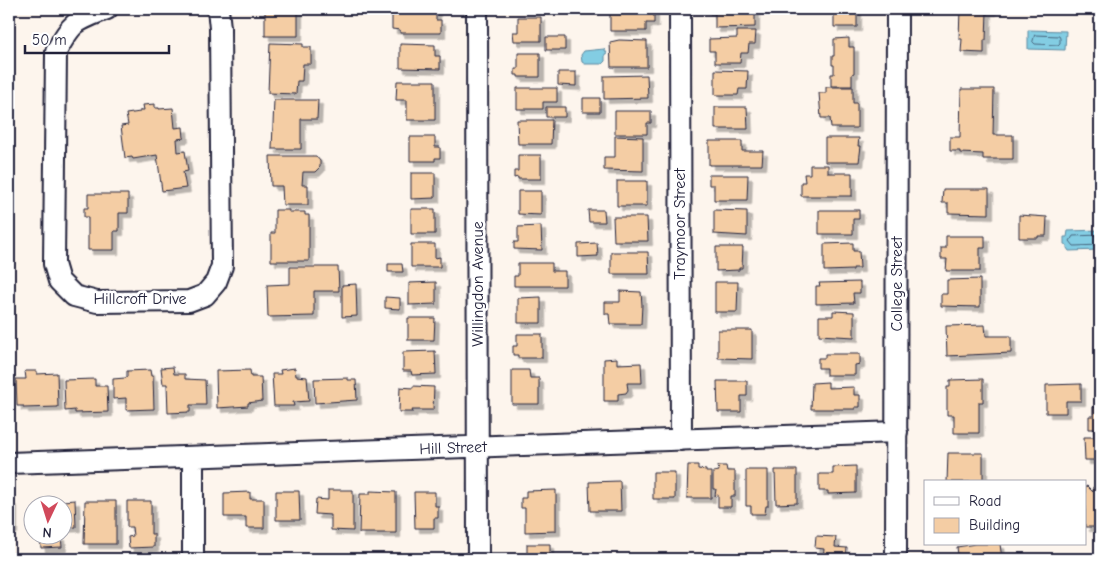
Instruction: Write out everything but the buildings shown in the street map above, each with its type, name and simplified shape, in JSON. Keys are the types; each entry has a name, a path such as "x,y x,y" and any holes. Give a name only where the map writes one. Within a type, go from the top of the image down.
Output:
{"street":[{"name":"Hillcroft Drive","path":"107,9 83,18 68,29 56,52 54,264 59,281 74,296 97,302 189,301 205,295 216,282 222,266 220,28 218,9"},
{"name":"Willingdon Avenue","path":"478,9 478,559"},
{"name":"Traymoor Street","path":"680,9 681,440"},
{"name":"College Street","path":"896,559 897,9"},
{"name":"Hill Street","path":"9,463 897,432"},
{"path":"193,458 193,559"}],"water":[{"path":"1028,30 1066,31 1065,50 1028,49"},
{"path":"604,49 607,53 602,64 585,64 582,62 581,55 584,51"},
{"path":"1100,230 1100,250 1069,251 1067,245 1064,244 1064,237 1067,237 1068,231"}]}
